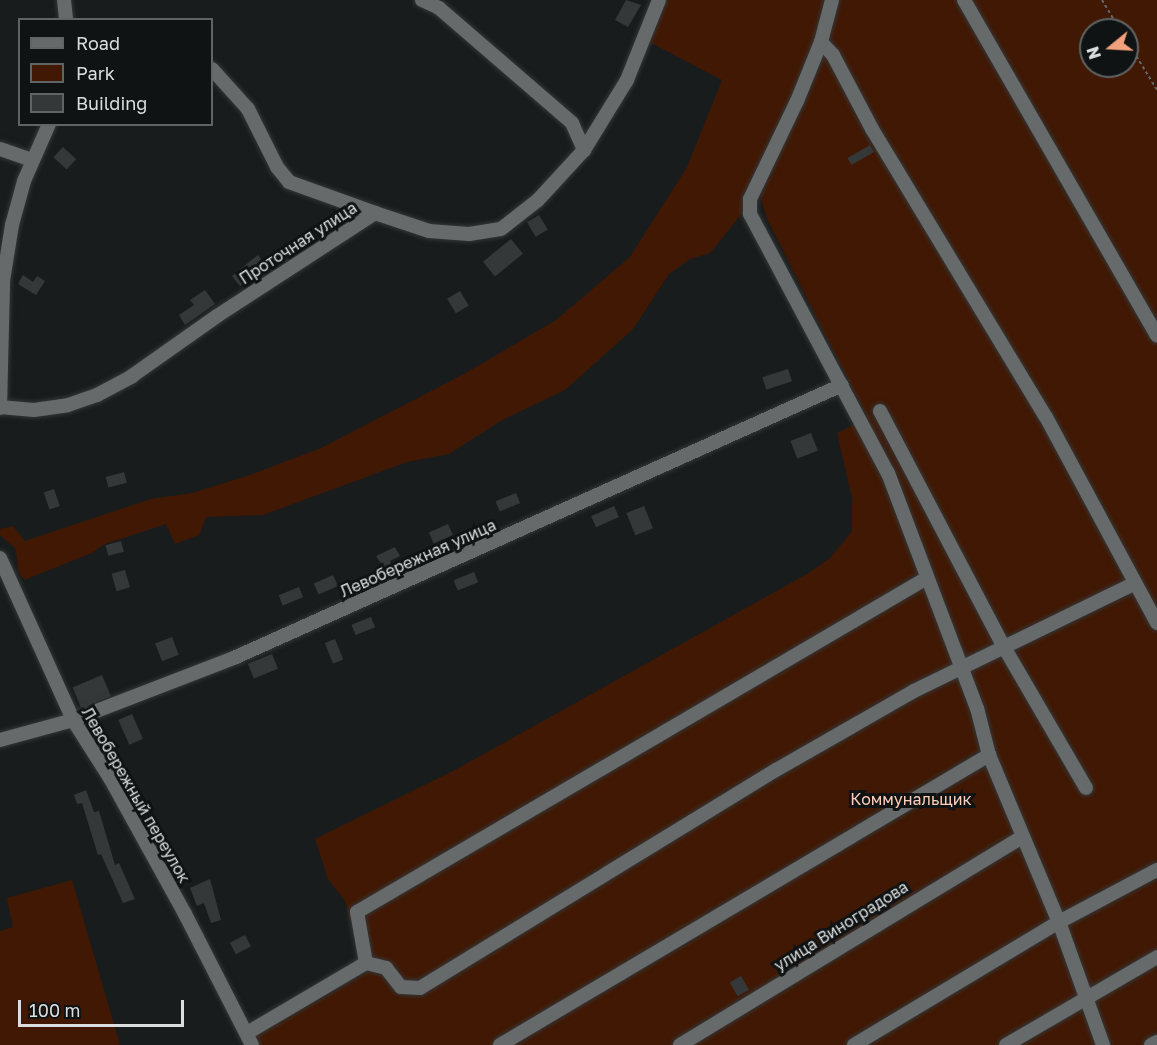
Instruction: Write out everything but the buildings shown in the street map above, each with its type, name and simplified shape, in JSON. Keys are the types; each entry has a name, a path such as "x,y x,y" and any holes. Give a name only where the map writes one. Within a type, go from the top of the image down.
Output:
{"street":[{"path":"64,0 66,18"},
{"path":"422,0 439,8 572,123 584,150"},
{"name":"Проточная улица","path":"0,407 34,410 68,405 97,395 132,376 375,213 429,231 469,234 501,229 538,201 584,150 627,80 658,0"},
{"path":"832,0 821,42 750,199 750,214 888,473 961,668 989,755 1021,838 1034,859 1059,922 1103,1045"},
{"path":"964,0 1157,336"},
{"path":"821,42 833,55 872,129 1046,417 1157,623"},
{"path":"213,70 248,109 277,167 289,182 375,213"},
{"path":"0,407 3,282 12,225 32,160 49,126"},
{"path":"0,149 32,160"},
{"name":"Левобережная улица","path":"0,740 73,720 236,657 842,385"},
{"path":"880,411 1004,647 1086,789"},
{"name":"Левобережный переулок","path":"0,558 73,720 121,799 249,1039"},
{"path":"366,963 357,912 927,578"},
{"path":"249,1039 366,963 386,968 401,987 420,988 776,770 961,668 1135,582"},
{"path":"500,1045 989,755"},
{"name":"улица Виноградова","path":"680,1045 1021,838"},
{"path":"854,1045 1059,922 1157,870"},
{"path":"1006,1045 1085,996 1157,957"},
{"path":"1151,1045 1157,1042"}],"path":[{"path":"1102,0 1113,18"},
{"path":"1139,61 1157,90"}],"green space":[{"name":"Коммунальщик","path":"654,0 1157,0 1157,1045 260,1045 255,1036 365,973 345,901 328,879 315,839 455,770 807,574 830,558 852,531 852,498 837,433 867,418 767,219 760,196 794,118 785,108 740,216 710,253 690,259 669,274 633,329 565,390 502,420 449,454 407,462 263,515 206,517 199,535 175,544 166,524 105,544 92,553 24,580 18,571 16,549 0,535 0,529 13,526 25,541 151,499 192,493 250,475 321,448 464,374 556,320 630,257 687,167 722,80 638,36"},
{"path":"72,880 120,1045 0,1045 0,931 13,927 7,898"}]}
